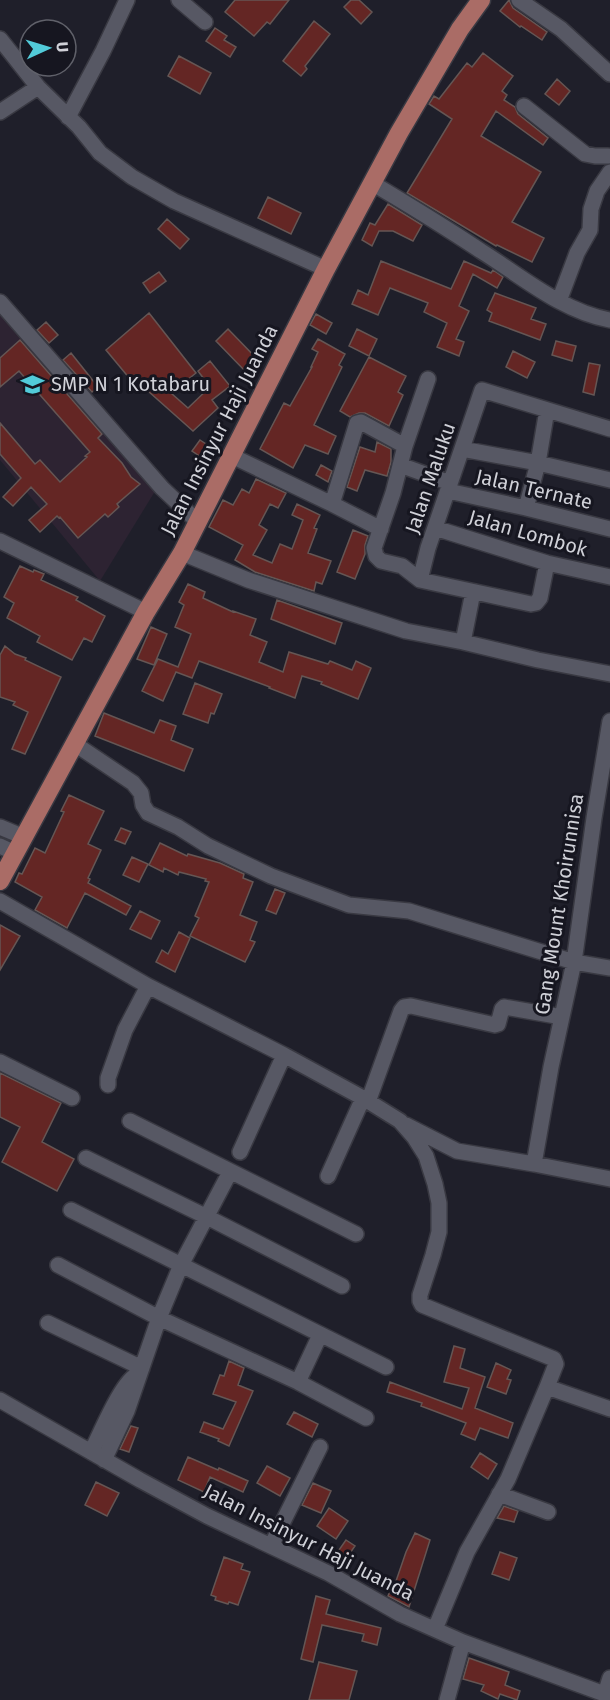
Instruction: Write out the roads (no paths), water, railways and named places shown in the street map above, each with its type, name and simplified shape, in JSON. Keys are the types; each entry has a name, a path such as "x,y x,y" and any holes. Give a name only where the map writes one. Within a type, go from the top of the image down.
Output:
{"highway":[{"name":"Jalan Insinyur Haji Juanda","path":"0,882 13,845 75,744 146,612 182,553 326,269 399,133 460,29 481,0"}],"street":[{"path":"68,117 128,0"},
{"path":"179,0 206,22"},
{"path":"519,0 561,29 610,74"},
{"path":"0,39 38,87 100,153 132,177 174,201 326,269"},
{"path":"0,112 38,87"},
{"path":"524,106 585,154 595,156 609,154"},
{"path":"559,301 577,253 590,230 591,209 597,191 610,172"},
{"path":"372,183 559,301 581,312 610,320"},
{"path":"0,302 162,488 198,522"},
{"path":"428,379 374,548 376,556 381,561 402,566 420,580 531,604 536,603 540,598 547,563"},
{"name":"Jalan Maluku","path":"420,580 435,528 482,390 547,410"},
{"path":"526,507 538,463 547,410 610,429"},
{"path":"332,504 357,423 361,422 405,446"},
{"path":"462,449 538,463 610,480"},
{"path":"231,456 381,529"},
{"name":"Jalan Ternate","path":"400,465 449,487 610,529"},
{"name":"Jalan Lombok","path":"435,528 547,563 610,577"},
{"path":"0,541 146,612"},
{"path":"182,553 248,580 406,631 610,674"},
{"path":"463,642 473,591"},
{"name":"Gang Mount Khoirunnisa","path":"534,1164 551,1067 574,962 610,721"},
{"path":"75,744 133,783 141,793 143,805 148,813 178,827 208,846 271,876 349,905 409,911 574,962 610,968"},
{"path":"0,827 13,845"},
{"path":"0,901 148,986 284,1055 457,1151 610,1179"},
{"path":"108,1085 108,1078 124,1030 148,986"},
{"path":"328,1176 366,1100 404,1007 411,1006 495,1025 498,1024 504,1007 562,1017"},
{"path":"240,1152 284,1055"},
{"path":"0,1062 72,1098"},
{"path":"130,1121 356,1234"},
{"path":"400,1121 426,1156 439,1203 438,1232 420,1295 422,1305 554,1359 556,1364 508,1479 466,1552 435,1629"},
{"path":"86,1158 342,1286"},
{"path":"97,1456 123,1388 133,1376 141,1371 159,1318 181,1265 230,1172"},
{"path":"71,1210 386,1367"},
{"path":"58,1265 159,1318 298,1382 366,1418"},
{"path":"48,1323 141,1371"},
{"path":"298,1382 320,1335"},
{"path":"547,1387 610,1409"},
{"name":"Jalan Insinyur Haji Juanda","path":"0,1400 207,1516 328,1573 400,1614 463,1642 608,1695"},
{"path":"271,1546 320,1447"},
{"path":"499,1494 548,1512"},
{"path":"447,1700 463,1642"},
{"path":"608,1695 610,1678"}],"place":[{"name":"SMP N 1 Kotabaru","path":"33,384"}]}
